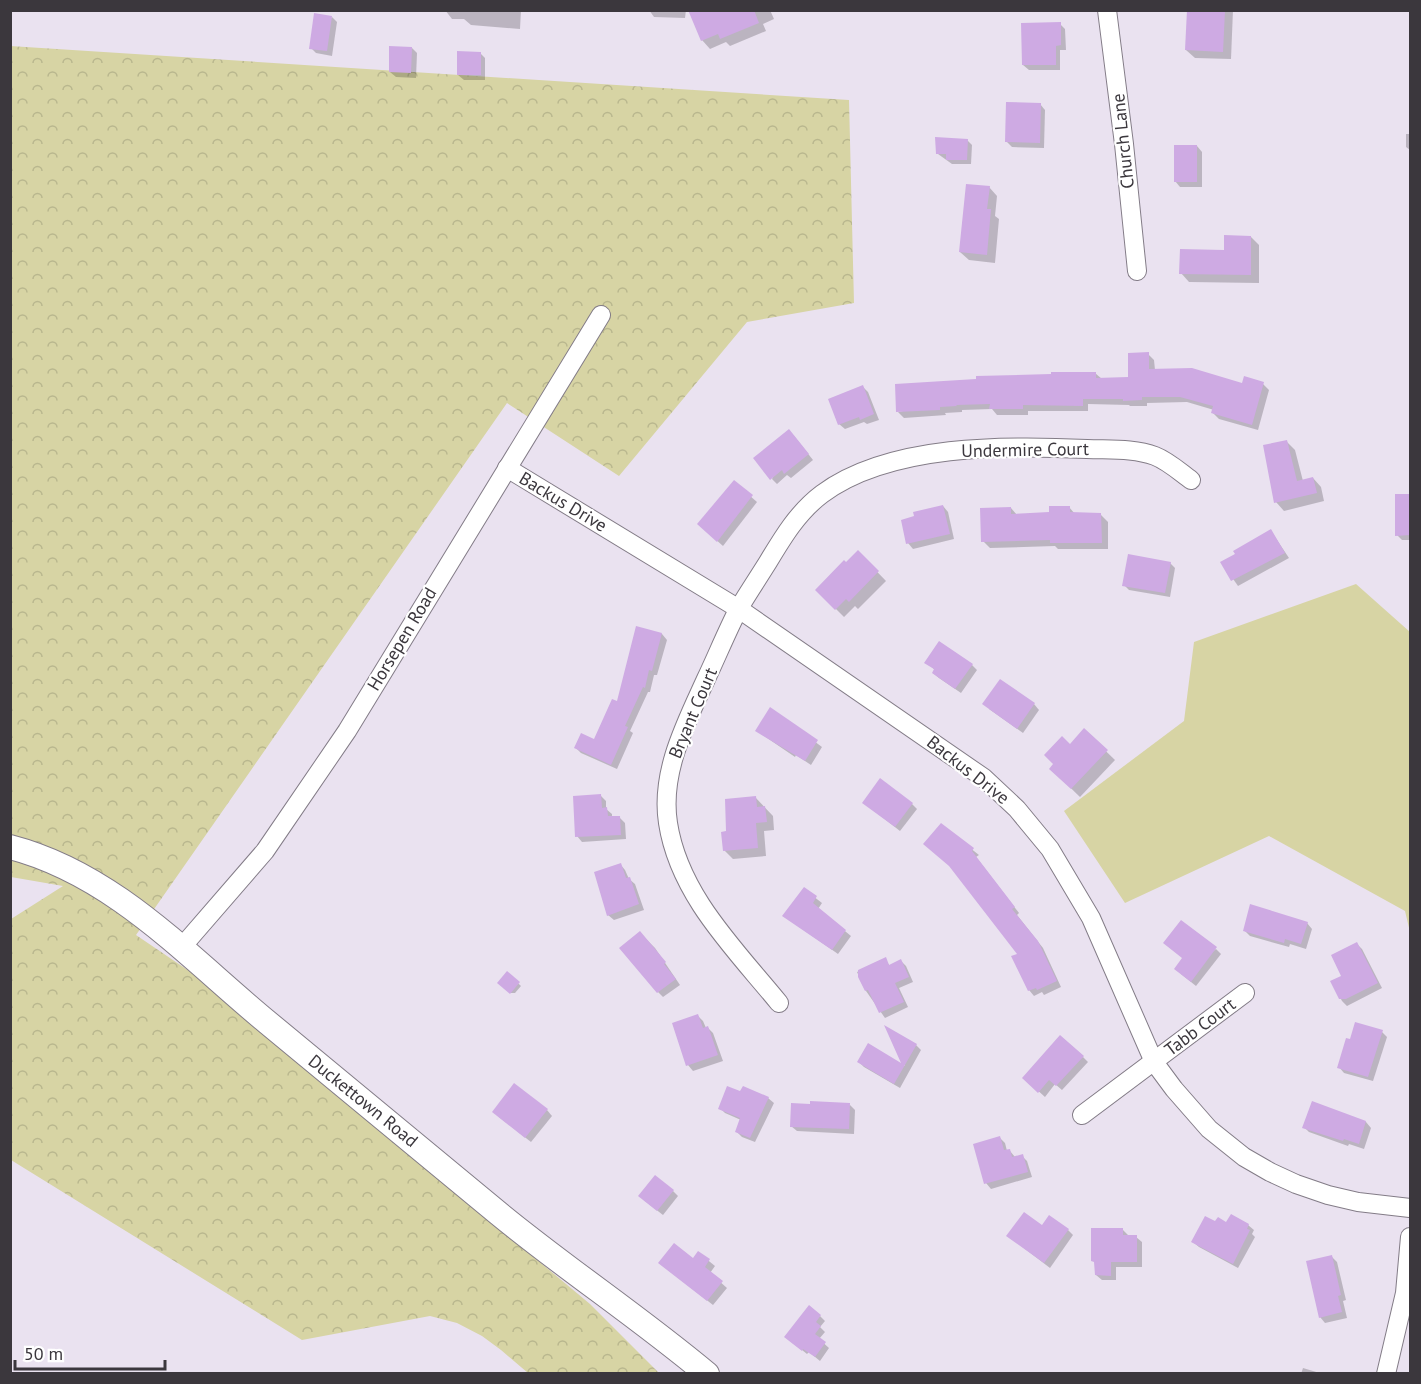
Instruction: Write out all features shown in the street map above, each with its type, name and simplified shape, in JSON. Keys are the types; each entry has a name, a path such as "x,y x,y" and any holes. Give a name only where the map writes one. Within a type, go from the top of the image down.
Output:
{"street":[{"name":"Church Lane","path":"1107,10 1137,271"},
{"name":"Horsepen Road","path":"181,948 272,842 346,731 601,315"},
{"name":"Undermire Court","path":"739,609 788,530 804,512 823,494 878,466 915,457 977,448 1060,447 1135,451 1155,456 1191,480"},
{"name":"Backus Drive","path":"507,468 739,609 984,778 1017,809 1050,849 1091,918 1154,1062 1180,1097 1209,1129 1244,1157 1270,1172 1328,1195 1358,1202 1410,1208"},
{"name":"Bryant Court","path":"739,609 683,730 671,768 666,794 668,823 688,886 714,924 779,1003"},
{"name":"Duckettown Road","path":"10,847 58,863 93,881 143,916 516,1228 707,1374"},
{"name":"Tabb Court","path":"1082,1115 1245,993"},
{"path":"1386,1374 1405,1293 1410,1237"}],"green space":[{"path":"10,46 849,100 854,303 747,322 619,476 507,403 136,935 198,977 590,1304 659,1373 528,1373 482,1336 457,1323 430,1316 302,1340 11,1160 11,919 63,886 11,877"},
{"path":"1356,584 1410,632 1410,932 1405,911 1269,836 1125,903 1064,811 1184,721 1194,642"}],"building":[{"path":"688,10 754,10 759,23 720,39 718,34 701,41"},
{"path":"1187,10 1225,10 1223,52 1185,50"},
{"path":"314,13 332,16 327,51 309,49"},
{"path":"1061,22 1061,45 1056,46 1056,65 1022,65 1021,23"},
{"path":"389,46 412,47 411,73 389,72"},
{"path":"457,51 481,52 481,75 457,75"},
{"path":"1006,102 1041,103 1040,143 1005,142"},
{"path":"935,137 968,139 967,160 946,160 946,154 936,154"},
{"path":"1174,145 1197,145 1197,182 1174,182"},
{"path":"966,184 990,186 987,209 991,209 987,255 959,252"},
{"path":"1224,235 1251,236 1251,275 1179,274 1180,249 1224,250"},
{"path":"1149,352 1149,369 1192,368 1242,383 1244,376 1264,382 1252,425 1211,413 1213,406 1180,397 1142,397 1142,400 1123,401 1123,399 1083,399 1083,406 1023,405 1023,409 989,409 990,404 956,405 940,407 940,410 896,412 895,384 976,379 976,376 1051,374 1051,372 1096,372 1096,378 1128,377 1128,353"},
{"path":"863,385 874,414 838,425 828,399"},
{"path":"789,429 809,454 784,474 782,470 770,480 753,458"},
{"path":"1287,440 1297,481 1313,477 1317,493 1274,503 1263,445"},
{"path":"734,480 753,495 717,542 697,524"},
{"path":"1395,494 1410,494 1410,535 1395,536"},
{"path":"943,505 950,534 906,544 901,520 914,516 913,512"},
{"path":"1049,506 1070,506 1070,512 1101,513 1102,543 1050,543 1050,540 981,542 980,508 1011,507 1011,514 1049,512"},
{"path":"1271,529 1285,553 1231,581 1220,562 1235,554 1233,551"},
{"path":"858,550 879,571 849,602 846,599 835,610 815,590 844,560 846,562"},
{"path":"1128,554 1171,562 1165,593 1122,586"},
{"path":"636,626 662,633 652,671 649,670 645,688 643,687 625,726 628,727 611,765 574,748 581,733 594,739 612,699 617,701"},
{"path":"939,641 973,664 955,689 932,673 934,669 924,663"},
{"path":"1000,679 1035,703 1017,729 982,704"},
{"path":"770,707 818,740 805,761 755,731"},
{"path":"1084,728 1108,750 1071,789 1049,769 1053,764 1044,755 1062,736 1070,744"},
{"path":"880,778 913,803 895,827 862,803"},
{"path":"601,794 602,808 607,807 608,816 620,816 621,835 575,837 573,796"},
{"path":"756,796 757,807 765,806 767,822 756,823 758,848 723,851 721,832 726,831 725,799"},
{"path":"941,823 974,848 972,851 1015,907 1012,909 1038,941 1057,981 1037,990 1036,988 1028,991 1011,956 1017,954 949,866 923,844"},
{"path":"621,863 626,878 630,877 639,904 607,916 594,872"},
{"path":"804,887 817,896 813,903 846,930 832,950 782,916"},
{"path":"1250,904 1308,922 1301,944 1285,939 1284,943 1243,931"},
{"path":"1181,920 1217,947 1191,982 1174,969 1182,958 1163,943"},
{"path":"640,931 666,962 664,964 676,979 657,993 619,948"},
{"path":"1357,942 1378,983 1346,999 1339,999 1330,981 1341,976 1331,955"},
{"path":"886,957 889,965 901,959 909,977 895,983 904,1002 879,1013 868,990 865,991 858,977 858,970"},
{"path":"507,971 520,982 510,994 497,983"},
{"path":"698,1014 703,1028 708,1026 718,1055 686,1066 672,1023"},
{"path":"1355,1022 1383,1030 1368,1077 1337,1068 1346,1038 1350,1039"},
{"path":"884,1025 917,1044 894,1084 857,1062 868,1043 901,1063"},
{"path":"1060,1035 1084,1056 1056,1086 1049,1080 1038,1093 1022,1078"},
{"path":"514,1083 548,1109 525,1138 492,1112"},
{"path":"727,1086 740,1091 743,1086 769,1097 750,1138 735,1132 740,1118 718,1109"},
{"path":"810,1101 850,1103 849,1129 790,1127 791,1103 810,1104"},
{"path":"1312,1101 1366,1121 1359,1144 1302,1128"},
{"path":"1000,1136 1004,1150 1010,1149 1012,1157 1023,1154 1028,1172 984,1184 973,1144"},
{"path":"655,1175 674,1190 657,1211 638,1196"},
{"path":"1024,1212 1042,1225 1049,1215 1069,1229 1044,1263 1006,1236"},
{"path":"1231,1214 1249,1224 1247,1229 1250,1230 1233,1264 1191,1242 1205,1216 1215,1221 1218,1217 1226,1222"},
{"path":"1091,1228 1123,1228 1123,1235 1137,1235 1137,1262 1111,1262 1111,1276 1095,1275 1094,1262 1091,1261"},
{"path":"674,1243 693,1258 698,1251 710,1259 705,1267 723,1281 707,1301 658,1263"},
{"path":"1332,1255 1341,1295 1338,1296 1342,1312 1319,1318 1306,1261"},
{"path":"809,1305 821,1315 816,1322 821,1326 815,1334 826,1342 815,1357 803,1349 802,1351 784,1337"}]}
